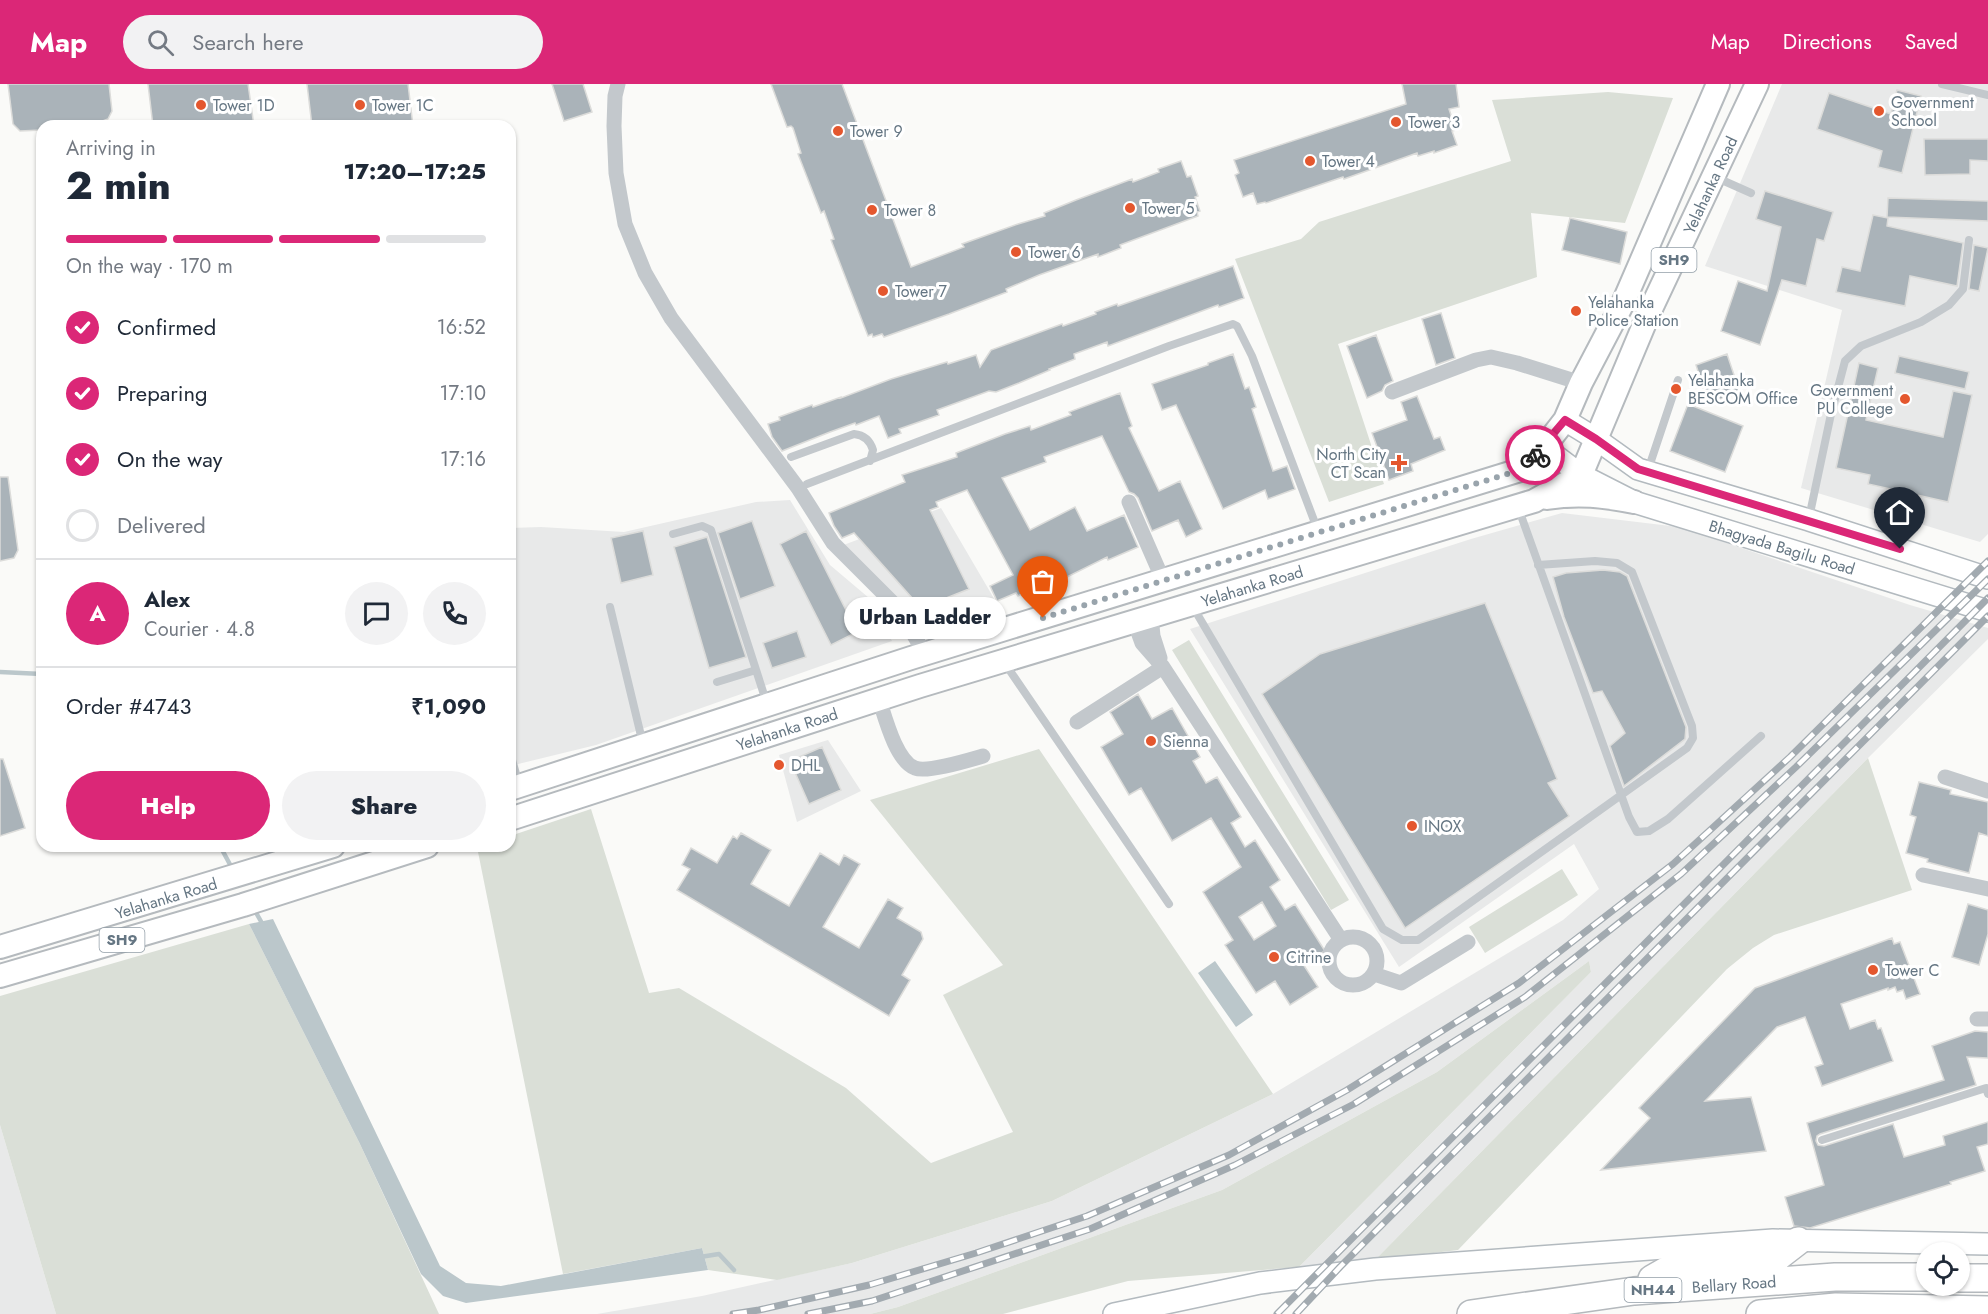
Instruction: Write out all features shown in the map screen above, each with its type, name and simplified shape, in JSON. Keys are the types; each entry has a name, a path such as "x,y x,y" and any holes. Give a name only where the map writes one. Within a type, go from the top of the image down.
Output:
{"highway":[{"path":"1634,1291 1666,1271 1776,1258 1798,1241"},
{"name":"Bellary Road","path":"1471,1314 1634,1291 1835,1277 1916,1277"},
{"path":"1970,1278 1988,1278"},
{"name":"Bellary Road","path":"1760,1314 1836,1307 1988,1310"}],"main road":[{"name":"Yelahanka Road","path":"516,787 935,651 1520,470 1544,447 1565,420 1581,383 1624,301 1718,84"},
{"name":"Yelahanka Road","path":"516,817 879,699 1526,503 1581,475 1649,313 1713,177 1749,87"},
{"name":"Bhagyada Bagilu Road","path":"1565,420 1638,469 1809,520 1988,578"},
{"name":"Bhagyada Bagilu Road","path":"1544,447 1581,475 1634,502 1988,611"},
{"path":"1526,503 1564,496 1594,495 1634,502"},
{"name":"Yelahanka Road","path":"0,947 316,852"},
{"path":"337,852 344,873"},
{"name":"SH9","path":"344,873 409,852"},
{"name":"Yelahanka Road","path":"0,976 344,873"},
{"path":"178,894 186,921"},
{"path":"1114,1314 1260,1283 1375,1269 1773,1240 1988,1244"}],"street":[{"path":"618,84 615,96 614,126 616,172 625,224 645,273 671,318 798,488 833,543 898,608 935,651"},
{"path":"1392,392 1476,360 1491,357 1581,383"},
{"path":"1129,502 1163,580"},
{"path":"1142,619 1153,636 1163,667 1341,940"},
{"path":"1077,722 1163,667"},
{"path":"879,699 905,762 916,769 935,768 983,756"},
{"path":"1945,777 1988,791"},
{"path":"1923,875 1988,889"},
{"path":"1357,937 1371,944 1377,959 1374,974 1362,984 1346,984 1339,981 1334,975 1329,960 1335,946 1341,940 1357,937"},
{"path":"1374,974 1401,983 1468,942"}],"lane":[{"path":"1942,84 1988,95"},
{"path":"1713,177 1751,193"},
{"path":"1809,520 1831,414 1845,361 1861,346 1920,322 1949,305 1963,289 1969,240"},
{"path":"807,484 1168,346 1233,324 1237,326 1252,356 1318,532"},
{"path":"1648,472 1678,380"},
{"path":"791,457 854,434 862,435 869,441 873,450 870,461"},
{"path":"1526,503 1538,565 1629,817 1637,832 1649,831 1668,819 1761,736"},
{"path":"673,534 702,526 711,530 767,705"},
{"path":"1191,604 1383,929 1402,940 1418,939 1687,748 1693,738 1692,726 1632,573 1617,563 1595,561 1538,565"},
{"path":"935,651 936,621 940,616 981,602 985,603 1003,630"},
{"path":"610,607 644,745"},
{"path":"1004,661 1169,904"},
{"path":"717,682 756,670"},
{"path":"1822,1140 1986,1088 1988,1094"}],"shaded area":[{"name":"Government PU College","path":"1782,84 1988,84 1988,534 1980,542 1801,488 1842,310 1705,266"},
{"path":"1608,92 1673,98 1625,223 1531,213 1537,277 1338,344 1384,484 1329,502 1235,259 1301,239 1319,222 1511,161 1492,100"},
{"path":"790,500 830,565 869,598 892,641 596,745 516,765 516,528 624,532 756,502"},
{"path":"941,508 999,607 930,628 841,546"},
{"path":"1562,513 1679,527 1910,605 1988,628 1988,639 1868,758 1375,1260 1299,1267 1591,972 1589,961 1437,1072 1222,1190 898,1307 870,1314 597,1314 702,1296 852,1263 1052,1201 1273,1094 1563,920 1599,889 1574,844 1399,967 1190,629 1471,539"},
{"path":"1189,640 1349,900 1331,910 1172,650"},
{"path":"828,740 861,791 797,822 779,755"},
{"path":"1039,749 1273,1094 1052,1201 852,1263 777,1280 708,1270 702,1248 563,1274 478,852 516,852 516,834 591,809 649,993 679,988 846,1088 931,1163 1013,1132 943,995 1003,965 870,800"},
{"path":"1868,758 1912,890 1774,935 1753,948 1727,969 1458,1250 1375,1260"},
{"path":"1562,869 1578,895 1485,953 1469,927"},
{"path":"273,919 440,1266 466,1283 501,1286 702,1248 708,1270 466,1303 443,1296 421,1274 359,1142 249,924"},
{"path":"249,924 359,1142 439,1314 56,1314 0,1125 0,996"},
{"path":"1215,961 1253,1015 1236,1027 1198,973"},
{"path":"1589,961 1591,972 1299,1267 1128,1281 1003,1314 870,1314 898,1307 1222,1190 1437,1072"},
{"path":"0,1125 56,1314 0,1314"}],"building":[{"path":"8,84 109,84 112,111 108,119 36,120 36,130 20,131 13,124"},
{"name":"Tower 1D","path":"148,84 248,84 253,120 152,120"},
{"name":"Tower 1C","path":"307,84 408,84 412,120 311,120"},
{"path":"552,84 583,84 592,112 564,121"},
{"path":"771,84 842,84 911,267 964,247 962,244 1045,216 1044,213 1076,200 1132,179 1133,182 1159,172 1158,169 1181,161 1187,177 1191,176 1200,211 1197,212 1198,216 1120,245 1121,248 1039,275 1006,289 1007,292 949,314 884,337 882,334 868,336 831,240 834,239 824,211 821,213 798,154 801,153 793,128 787,127"},
{"path":"1402,84 1456,84 1459,107 1449,109 1456,130 1452,131 1457,145 1434,153 1434,151 1418,156 1417,153 1266,203 1257,204 1253,193 1243,197 1235,175 1239,173 1234,160 1406,104"},
{"path":"1897,90 1921,96 1902,173 1878,167 1882,151 1817,129 1829,93 1891,114"},
{"path":"1924,139 1988,139 1988,161 1970,160 1970,174 1925,175"},
{"path":"1765,191 1833,212 1824,241 1817,239 1806,286 1782,280 1760,345 1721,331 1738,281 1767,291 1781,227 1756,219"},
{"path":"1888,198 1988,201 1988,221 1887,217"},
{"path":"1873,215 1888,218 1887,226 1963,243 1957,286 1910,276 1905,306 1836,292 1842,267 1860,271"},
{"path":"1570,218 1627,232 1620,264 1562,250"},
{"path":"1974,245 1988,248 1979,291 1969,289"},
{"path":"1233,266 1244,298 1219,307 1218,305 1108,346 1107,342 1074,354 1075,359 1019,383 937,410 939,415 899,429 901,433 888,438 879,416 782,451 772,437 768,424 780,420 779,417 947,362 948,364 976,355 980,367 991,350 1096,314 1095,312 1117,304 1118,306"},
{"path":"1441,313 1455,358 1436,365 1422,319"},
{"path":"1376,335 1393,381 1385,385 1382,391 1367,398 1347,346"},
{"path":"1233,354 1245,389 1249,387 1256,407 1252,409 1273,471 1287,466 1295,489 1268,499 1265,490 1223,509 1176,405 1162,410 1152,384"},
{"path":"1727,354 1740,393 1708,403 1696,365"},
{"path":"1899,356 1969,372 1965,389 1895,373"},
{"path":"1859,363 1878,368 1866,420 1943,437 1953,391 1972,395 1948,502 1868,484 1870,475 1836,468"},
{"path":"1120,393 1132,426 1129,428 1159,491 1180,481 1202,529 1186,537 1178,520 1152,531 1138,498 1129,492 1102,436 1044,457 1046,462 1002,478 1030,530 1075,507 1087,531 1124,515 1138,547 1108,560 1107,557 1067,577 1064,571 1018,596 1016,593 997,601 990,586 1013,575 967,490 936,502 938,507 930,510 969,589 921,608 854,533 842,538 834,526 829,513 905,482 902,475 957,457 956,453 1005,434 1030,426 1031,430 1071,415 1069,412"},
{"path":"1417,396 1434,439 1440,437 1445,450 1411,464 1413,471 1389,480 1372,433 1407,420 1401,402"},
{"path":"1688,404 1743,426 1725,472 1670,451"},
{"path":"0,477 8,477 18,550 14,558 0,561"},
{"path":"752,521 775,586 740,599 718,533"},
{"path":"643,531 653,575 621,583 611,538"},
{"path":"806,531 857,632 831,645 780,544"},
{"path":"707,537 746,657 709,668 674,547"},
{"path":"1603,570 1620,572 1627,576 1686,727 1685,739 1624,786 1610,746 1625,733 1602,691 1593,693 1564,617 1553,577 1566,573"},
{"path":"1485,603 1557,779 1548,783 1569,816 1405,928 1262,694 1320,654"},
{"path":"797,631 806,657 772,668 763,643"},
{"path":"1138,694 1152,719 1172,708 1200,757 1193,761 1206,783 1217,777 1241,817 1231,823 1245,847 1255,840 1280,880 1270,887 1285,910 1295,904 1325,951 1303,964 1318,987 1290,1005 1275,981 1256,993 1225,945 1233,940 1203,892 1241,867 1211,818 1172,841 1141,788 1129,795 1101,747 1123,734 1110,712","holes":["1262,902 1276,926 1254,940 1239,917"]},
{"path":"822,747 841,790 809,804 790,761"},
{"path":"0,759 3,759 25,828 0,836"},
{"path":"1919,782 1951,790 1950,794 1988,802 1988,836 1979,833 1969,873 1927,862 1928,859 1906,853 1916,817 1910,815"},
{"path":"741,833 771,850 751,884 789,906 820,853 839,865 844,855 860,864 823,927 859,948 888,899 903,908 897,918 921,932 923,939 902,975 910,980 889,1016 677,890 690,869 682,865 691,848 717,863 733,836 737,839"},
{"path":"1968,904 1988,910 1988,934 1979,965 1952,957"},
{"path":"1892,938 1894,944 1900,942 1920,994 1906,999 1903,990 1897,992 1895,987 1841,1004 1850,1029 1875,1020 1878,1029 1881,1028 1893,1061 1822,1086 1815,1067 1823,1064 1805,1017 1777,1027 1705,1101 1751,1097 1766,1151 1601,1170 1650,1118 1639,1108 1755,988"},
{"path":"1975,1031 1988,1032 1988,1058 1967,1057 1976,1085 1820,1134 1816,1141 1818,1145 1824,1146 1893,1124 1904,1157 1945,1145 1943,1136 1988,1122 1988,1144 1977,1147 1985,1171 1950,1182 1951,1184 1810,1228 1794,1226 1785,1197 1824,1185 1807,1123 1944,1080 1932,1046"}],"waterway":[{"path":"0,672 36,674"},
{"path":"223,852 233,870"},
{"path":"254,909 263,925"},
{"path":"700,1257 719,1254 734,1270"}],"railway":[{"path":"733,1314 869,1285 1087,1216 1229,1155 1347,1090 1519,983 1673,864 1790,757 1988,561"},
{"path":"808,1314 872,1301 1090,1229 1235,1165 1354,1104 1525,997 1681,874 1796,767 1988,579"},
{"path":"1277,1314 1988,598"},
{"path":"1296,1314 1340,1267 1988,616"}],"way so far":[{"path":"1043,618 1520,470 1535,455"}],"place":[{"name":"Tower 1D","path":"201,105"},
{"name":"Tower 1C","path":"360,105"},
{"name":"Government School","path":"1879,111"},
{"name":"Tower 3","path":"1396,122"},
{"name":"Tower 9","path":"838,131"},
{"name":"Tower 4","path":"1310,161"},
{"name":"Tower 5","path":"1130,208"},
{"name":"Tower 8","path":"872,210"},
{"name":"Tower 6","path":"1016,252"},
{"name":"Tower 7","path":"883,291"},
{"name":"Yelahanka Police Station","path":"1576,311"},
{"name":"Yelahanka BESCOM Office","path":"1676,389"},
{"name":"Government PU College","path":"1905,399"},
{"name":"North City CT Scan","path":"1399,463"},
{"name":"Urban Ladder","path":"1043,618"},
{"name":"Sienna","path":"1151,741"},
{"name":"DHL","path":"779,765"},
{"name":"INOX","path":"1412,826"},
{"name":"Citrine","path":"1274,957"},
{"name":"Tower C","path":"1873,970"}],"route":[{"path":"1535,455 1565,420 1638,469 1900,549"}]}
